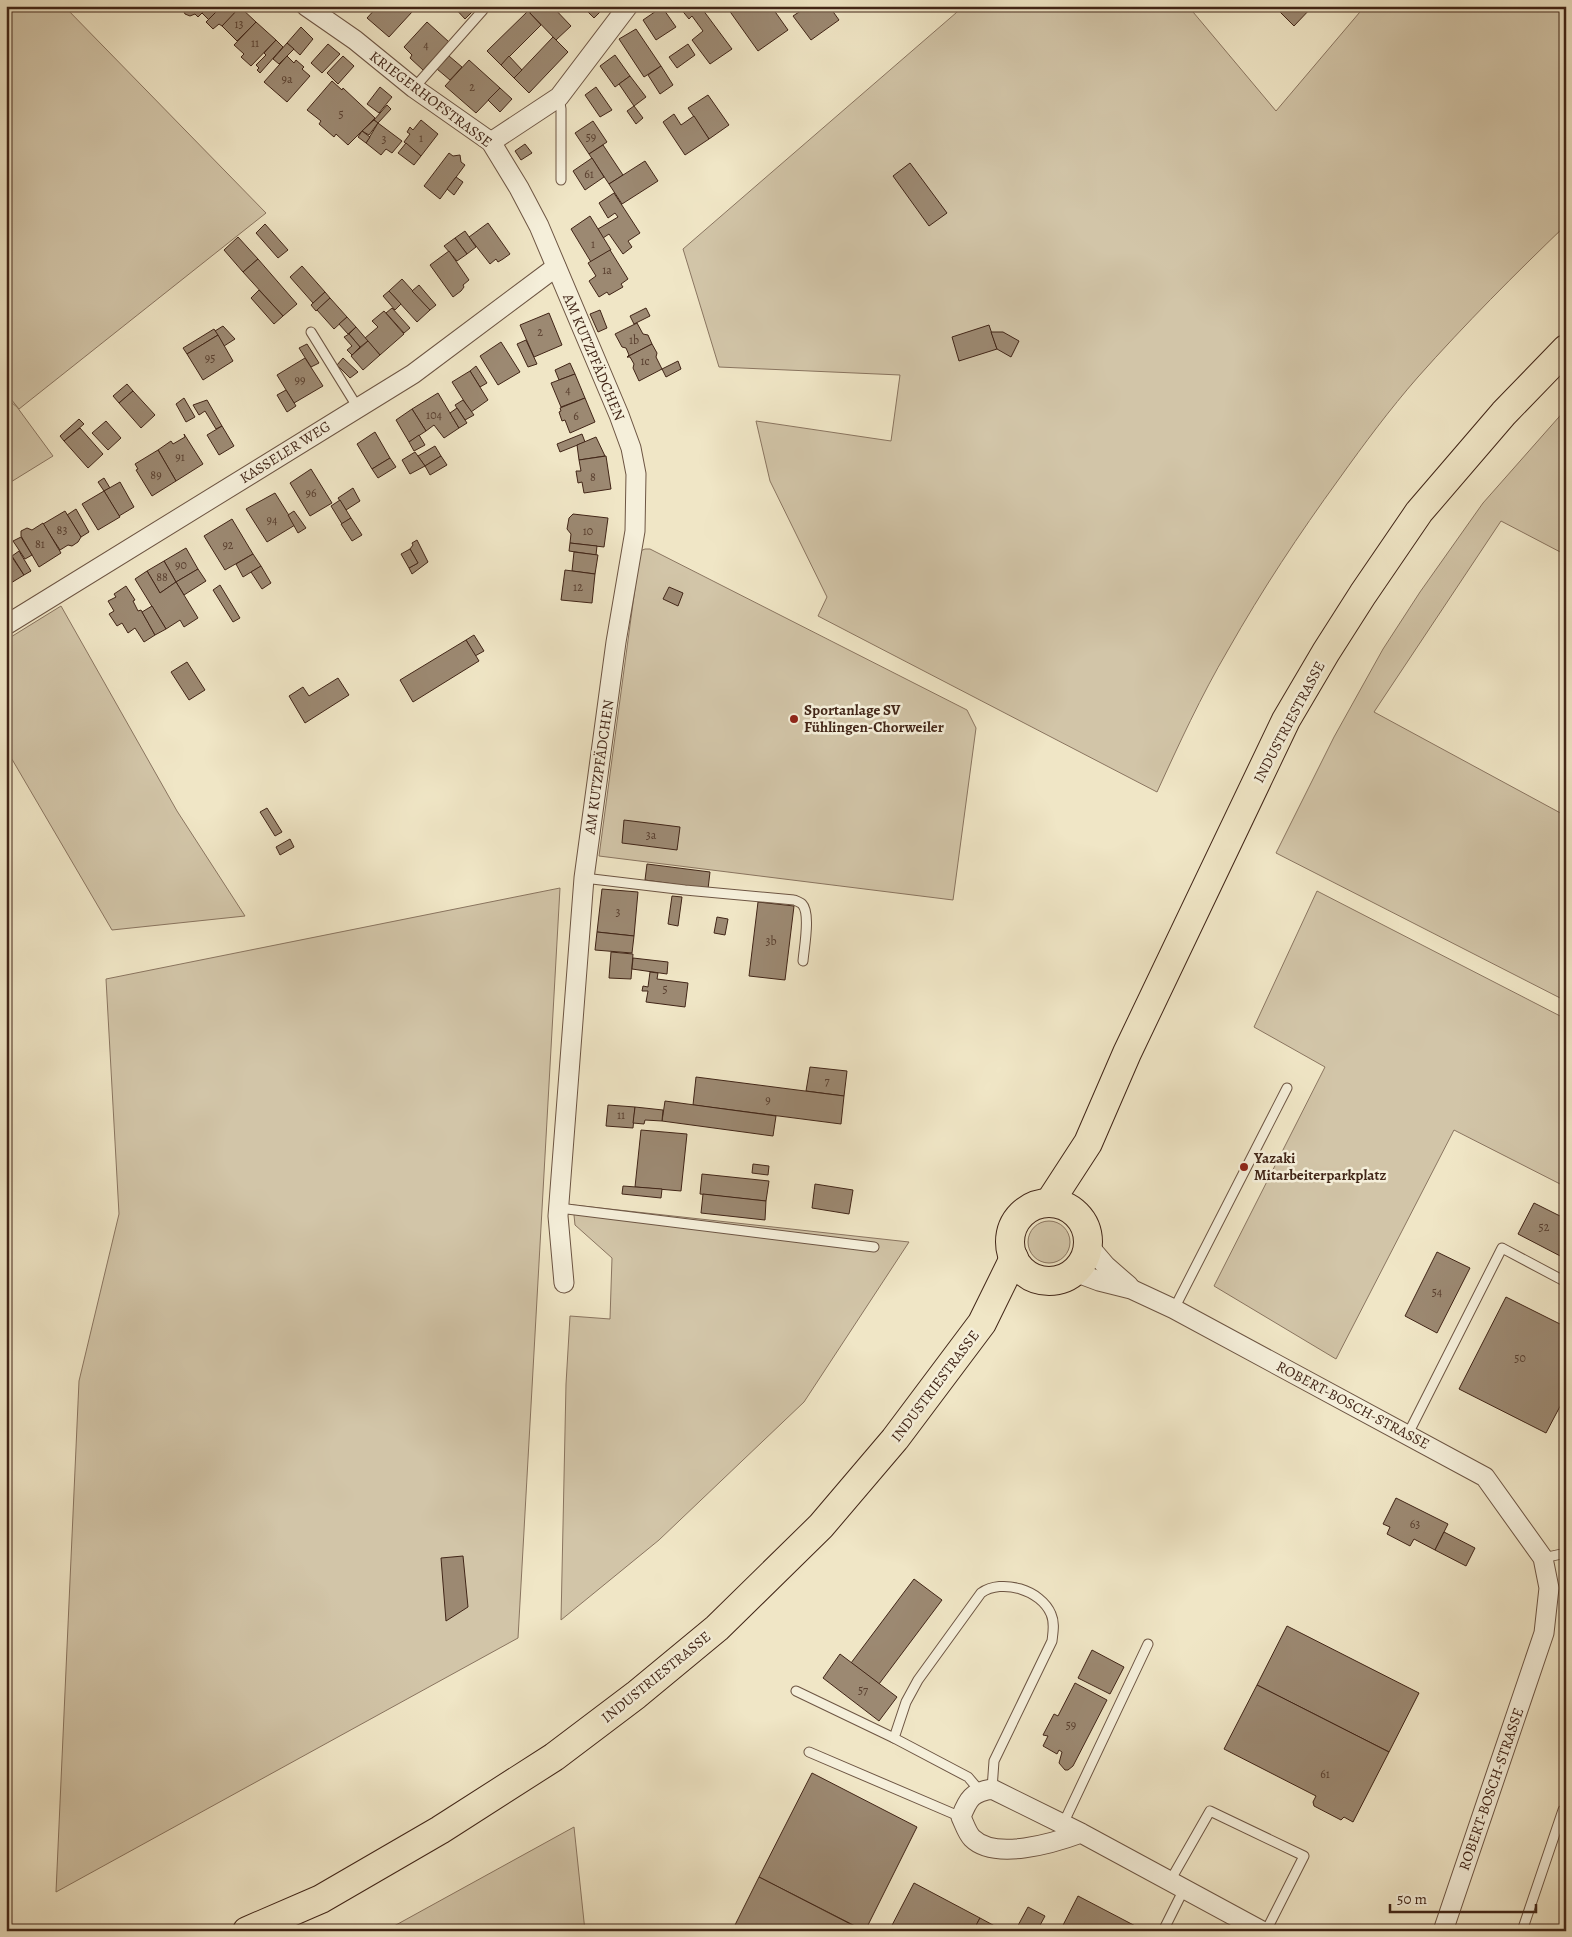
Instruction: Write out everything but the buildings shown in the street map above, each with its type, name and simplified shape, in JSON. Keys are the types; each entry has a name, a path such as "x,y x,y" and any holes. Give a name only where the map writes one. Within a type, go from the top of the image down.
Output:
{"main road":[{"name":"INDUSTRIESTRASSE","path":"1049,1203 1088,1143 1127,1053 1286,720 1326,652 1419,512 1504,413 1566,349"},
{"name":"INDUSTRIESTRASSE","path":"1077,1215 1088,1143"},
{"path":"1049,1203 1064,1206 1077,1215 1086,1229 1088,1245 1084,1260 1075,1272 1063,1279 1048,1281 1035,1278 1022,1270 1014,1258 1010,1243 1013,1228 1021,1215 1034,1206 1049,1203"},
{"name":"INDUSTRIESTRASSE","path":"247,1931 321,1899 440,1830 554,1757 636,1695 717,1628 821,1526 901,1432 982,1323 1014,1258"},
{"name":"INDUSTRIESTRASSE","path":"982,1323 1035,1278"}],"street":[{"name":"KRIEGERHOFSTRASSE","path":"306,6 355,40 414,88 492,142 539,226 556,267"},
{"path":"492,142 559,97 628,6"},
{"name":"KASSELER WEG","path":"6,624 413,374 556,267"},
{"name":"AM KUTZPFÄDCHEN","path":"556,267 619,415 631,448 636,474 635,531 616,642 584,878 559,1208 564,1283"},
{"name":"ROBERT-BOSCH-STRASSE","path":"1088,1245 1106,1266 1131,1289"},
{"name":"ROBERT-BOSCH-STRASSE","path":"1075,1272 1099,1281 1131,1289 1174,1309 1485,1477 1543,1558 1549,1588 1544,1633 1443,1931"},
{"path":"1081,1833 1055,1842 1012,1850 988,1846 972,1838 961,1817 967,1801 986,1790 1081,1833 1262,1931"}],"lane":[{"path":"414,88 484,10"},
{"path":"559,97 561,109 561,180"},
{"path":"311,332 358,408"},
{"path":"584,878 684,890 794,900 801,903 805,911 806,928 803,961"},
{"path":"1174,1309 1287,1088"},
{"path":"559,1208 874,1248"},
{"path":"1408,1434 1502,1248 1566,1282"},
{"path":"1543,1558 1566,1553"},
{"path":"796,1691 894,1738 968,1777 986,1790 994,1761 1052,1641 1054,1626 1051,1614 1042,1600 1023,1590 1004,1586 989,1587 981,1592 918,1680 906,1702 894,1738"},
{"path":"1063,1824 1148,1644"},
{"path":"809,1752 961,1817"},
{"path":"1522,1931 1563,1810"},
{"path":"1163,1931 1177,1885 1210,1811 1304,1856 1266,1931"}],"shaded area":[{"path":"6,6 64,6 266,213 19,409 6,393"},
{"path":"964,6 1188,6 1276,111 1365,6 1566,6 1566,225 1490,299 1436,357 1397,402 1348,466 1295,541 1218,667 1199,702 1157,792 818,616 827,597 770,481 756,421 891,441 900,375 719,367 683,249"},
{"path":"6,398 17,407 53,456 6,485"},
{"path":"1566,409 1566,555 1501,521 1374,712 1566,816 1566,1001 1276,853 1334,737 1383,649 1420,592 1483,503"},
{"name":"Sportanlage SV Fühlingen-Chorweiler","path":"650,549 967,710 976,728 953,900 599,856 640,551"},
{"path":"61,606 177,811 245,916 112,930 6,749 6,640"},
{"path":"560,888 518,1638 56,1892 79,1381 119,1214 106,979"},
{"path":"1317,891 1566,1019 1566,1187 1454,1130 1336,1359 1214,1286 1325,1067 1254,1027"},
{"path":"573,1205 909,1242 804,1402 659,1540 561,1620 566,1384 570,1316 610,1319 612,1258 575,1225"},
{"path":"1053,1221 1061,1224 1067,1230 1070,1242 1067,1254 1061,1260 1045,1263 1037,1260 1031,1254 1028,1238 1031,1230 1037,1224"},
{"path":"574,1827 585,1931 385,1931"}],"place":[{"name":"Sportanlage SV Fühlingen-Chorweiler","path":"794,719"},
{"name":"Yazaki Mitarbeiterparkplatz","path":"1244,1167"}]}
